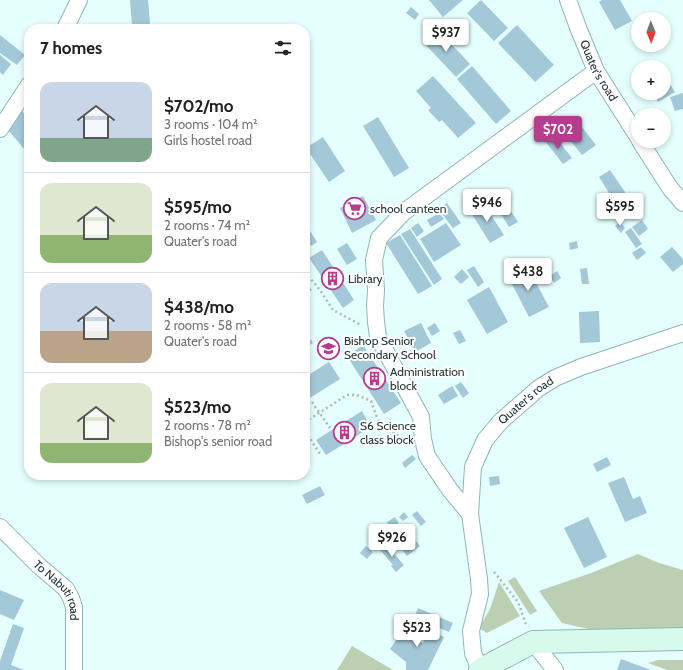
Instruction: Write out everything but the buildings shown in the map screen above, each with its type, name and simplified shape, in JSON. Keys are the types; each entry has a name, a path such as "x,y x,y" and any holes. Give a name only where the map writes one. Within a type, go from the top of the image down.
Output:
{"street":[{"path":"67,24 79,0"},
{"name":"Quater's road","path":"568,0 596,71 631,126"},
{"path":"470,514 450,490 427,456 423,439 421,417 378,337 375,306 376,290 374,260 379,238 404,212 596,71"},
{"path":"0,129 24,93"},
{"path":"644,148 670,188 683,203"},
{"name":"Quater's road","path":"480,670 473,653 471,631 480,594 470,514 473,467 485,440 501,421 539,388 555,378 581,367 683,333"},
{"name":"To Nabuti road","path":"0,527 66,589 71,598 74,607 74,670"},
{"path":"480,670 533,642 683,639"},
{"path":"533,642 555,670"}],"path":[{"path":"310,278 333,310 355,321 378,337"},
{"path":"310,419 347,395 357,395 371,401 379,423 427,456"},
{"path":"312,402 330,428"},
{"path":"310,439 320,454"},
{"path":"494,572 518,602 533,642"}],"green space":[{"path":"638,554 659,563 683,570 683,632 619,636 562,623 539,591 591,573"},
{"path":"515,577 537,611 530,615 508,581"},
{"path":"499,582 520,616 487,633 479,628 490,609"},
{"path":"352,646 393,670 337,670"},
{"path":"658,660 683,660 683,670 667,670 648,663"}],"place":[{"name":"school canteen","path":"354,209"},
{"name":"Library","path":"332,279"},
{"name":"Bishop Senior Secondary School","path":"329,348"},
{"name":"Administration block","path":"374,379"},
{"name":"S6 Science class block","path":"344,433"}]}
